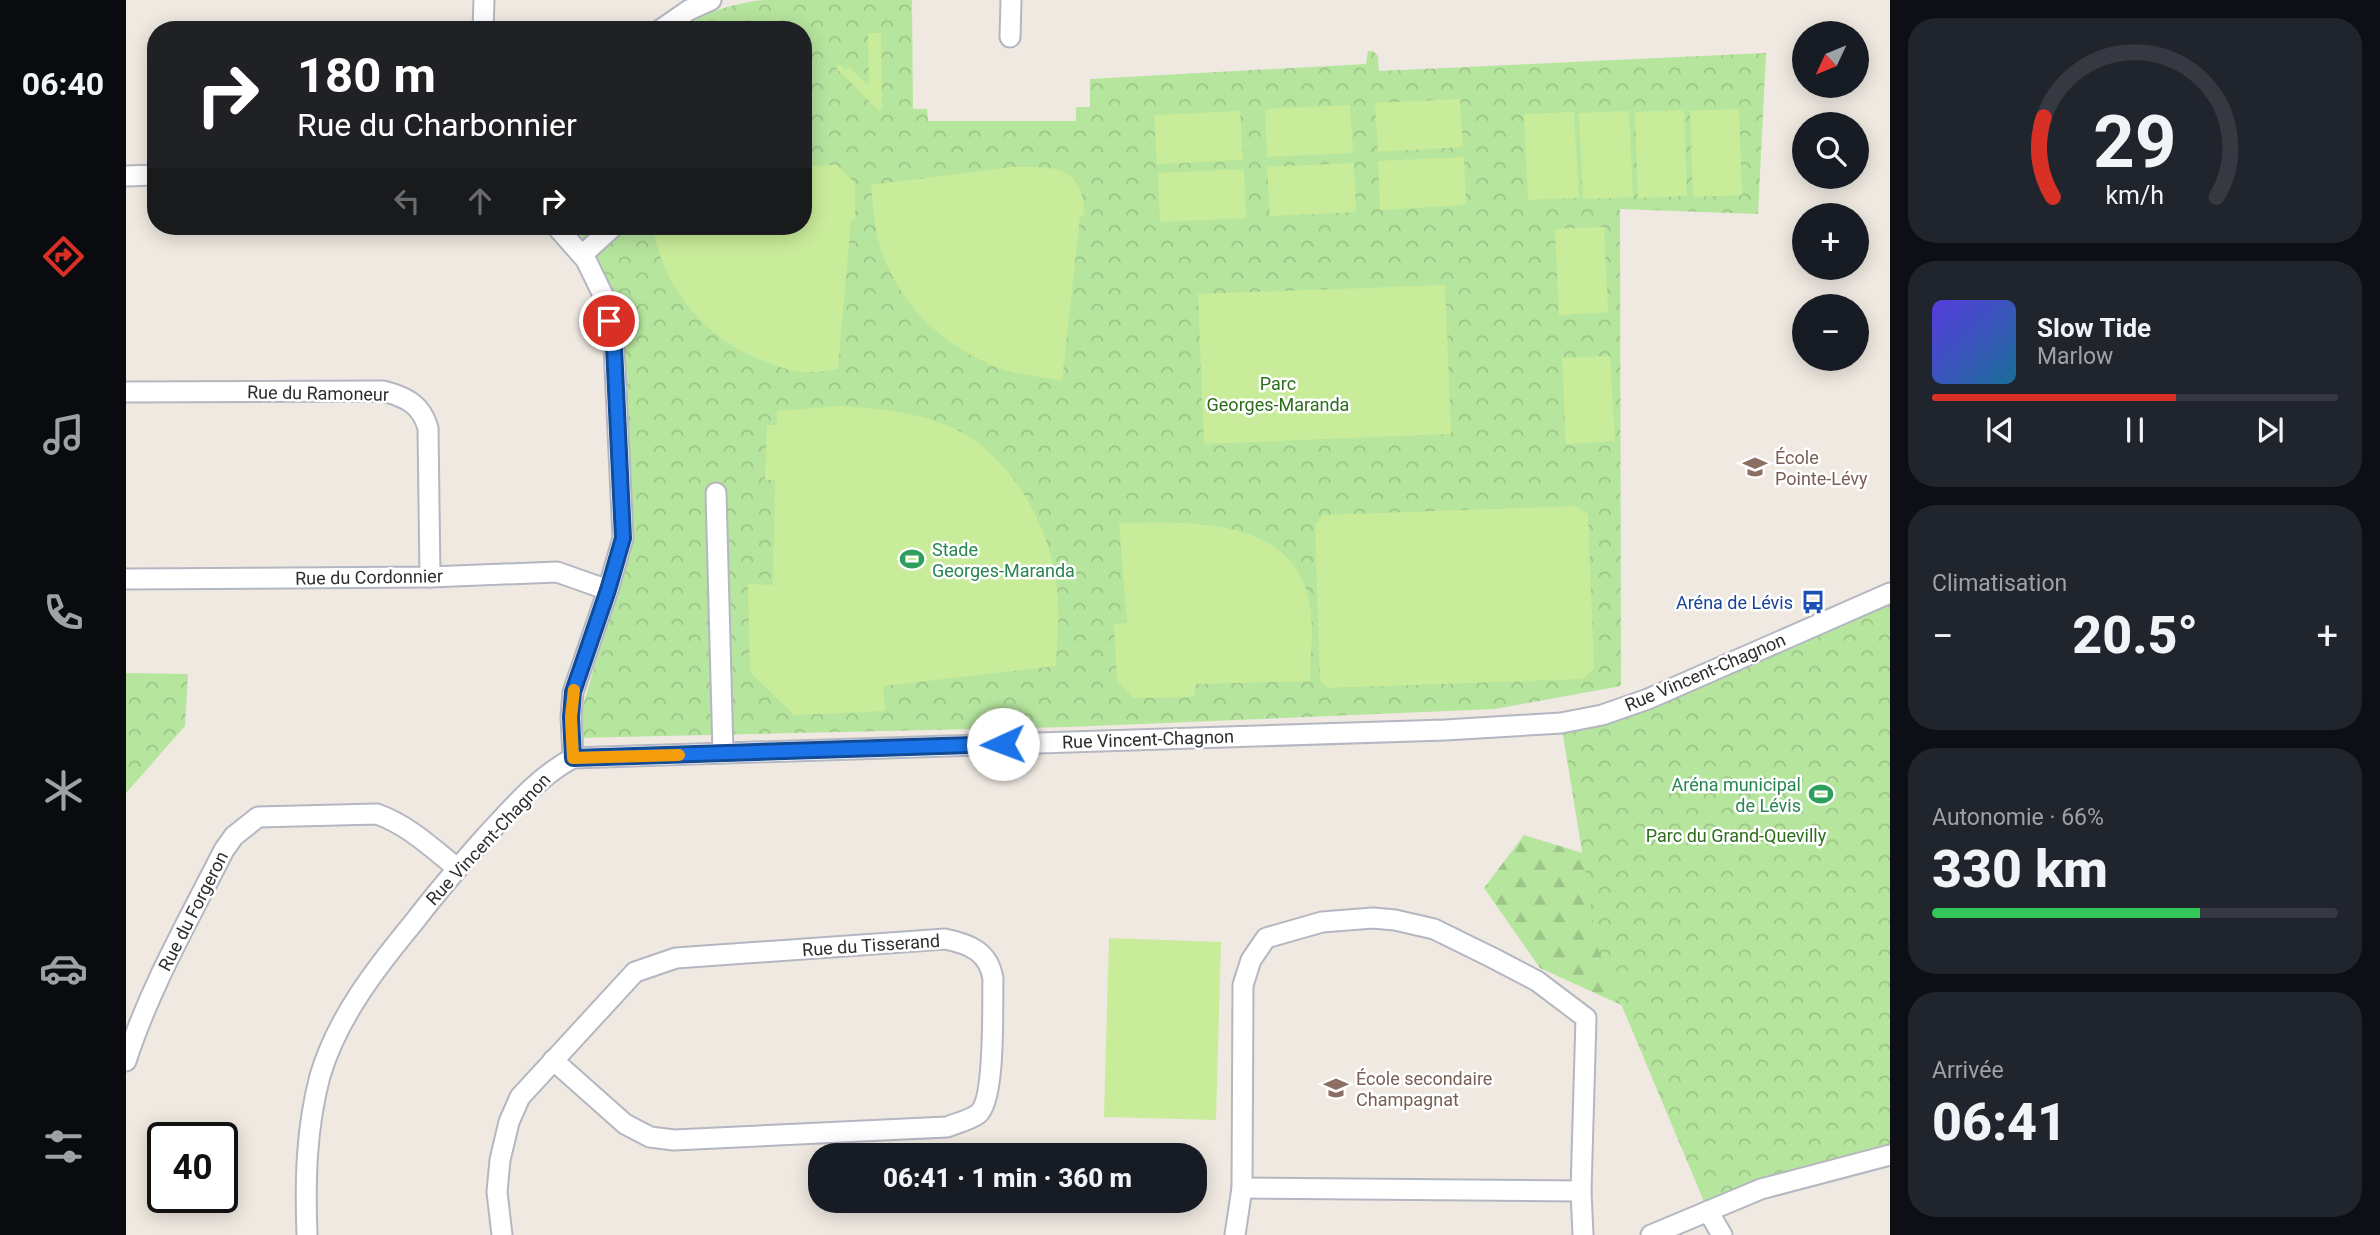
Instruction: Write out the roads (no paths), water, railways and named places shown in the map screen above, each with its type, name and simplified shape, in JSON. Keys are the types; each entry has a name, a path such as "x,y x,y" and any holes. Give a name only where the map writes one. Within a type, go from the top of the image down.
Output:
{"street":[{"path":"483,21 484,0"},
{"path":"673,21 711,0"},
{"path":"1010,37 1011,0"},
{"path":"126,176 147,175"},
{"path":"564,235 582,255 603,295 614,347 623,538 573,692 573,758"},
{"path":"582,255 604,235"},
{"name":"Rue du Ramoneur","path":"126,392 383,391 412,402 424,415 428,428 430,577"},
{"path":"716,493 723,753"},
{"name":"Rue du Cordonnier","path":"126,579 430,577 557,572 608,590"},
{"name":"Rue Vincent-Chagnon","path":"307,1235 307,1141 321,1074 335,1038 356,999 457,867 543,777 573,758 1445,730 1561,723 1602,715 1648,699 1890,593"},
{"name":"Rue du Forgeron","path":"126,1061 153,990 224,850 234,836 258,817 377,814 408,829 457,867"},
{"path":"1235,1235 1242,1188 1243,985 1251,960 1266,938 1322,922 1373,918 1434,929 1536,981 1586,1018 1581,1191 1583,1235"},
{"name":"Rue du Tisserand","path":"502,1235 497,1192 500,1160 509,1122 520,1097 553,1060 635,972 676,958 946,939 966,944 991,966 993,979 987,1099 979,1113 947,1127 674,1140 650,1137 625,1124 553,1060"},
{"path":"1651,1235 1761,1189 1890,1155"},
{"path":"1242,1188 1581,1191"},
{"path":"1708,1211 1722,1235"}],"place":[{"name":"École Pointe-Lévy","path":"1755,467"},
{"name":"Stade Georges-Maranda","path":"912,559"},
{"name":"Aréna de Lévis","path":"1813,602"},
{"name":"Aréna municipal de Lévis","path":"1821,794"},
{"name":"École secondaire Champagnat","path":"1336,1088"}],"park label":[{"name":"Parc Georges-Maranda","path":"1278,393"},
{"name":"Parc du Grand-Quevilly","path":"1736,835"}]}
